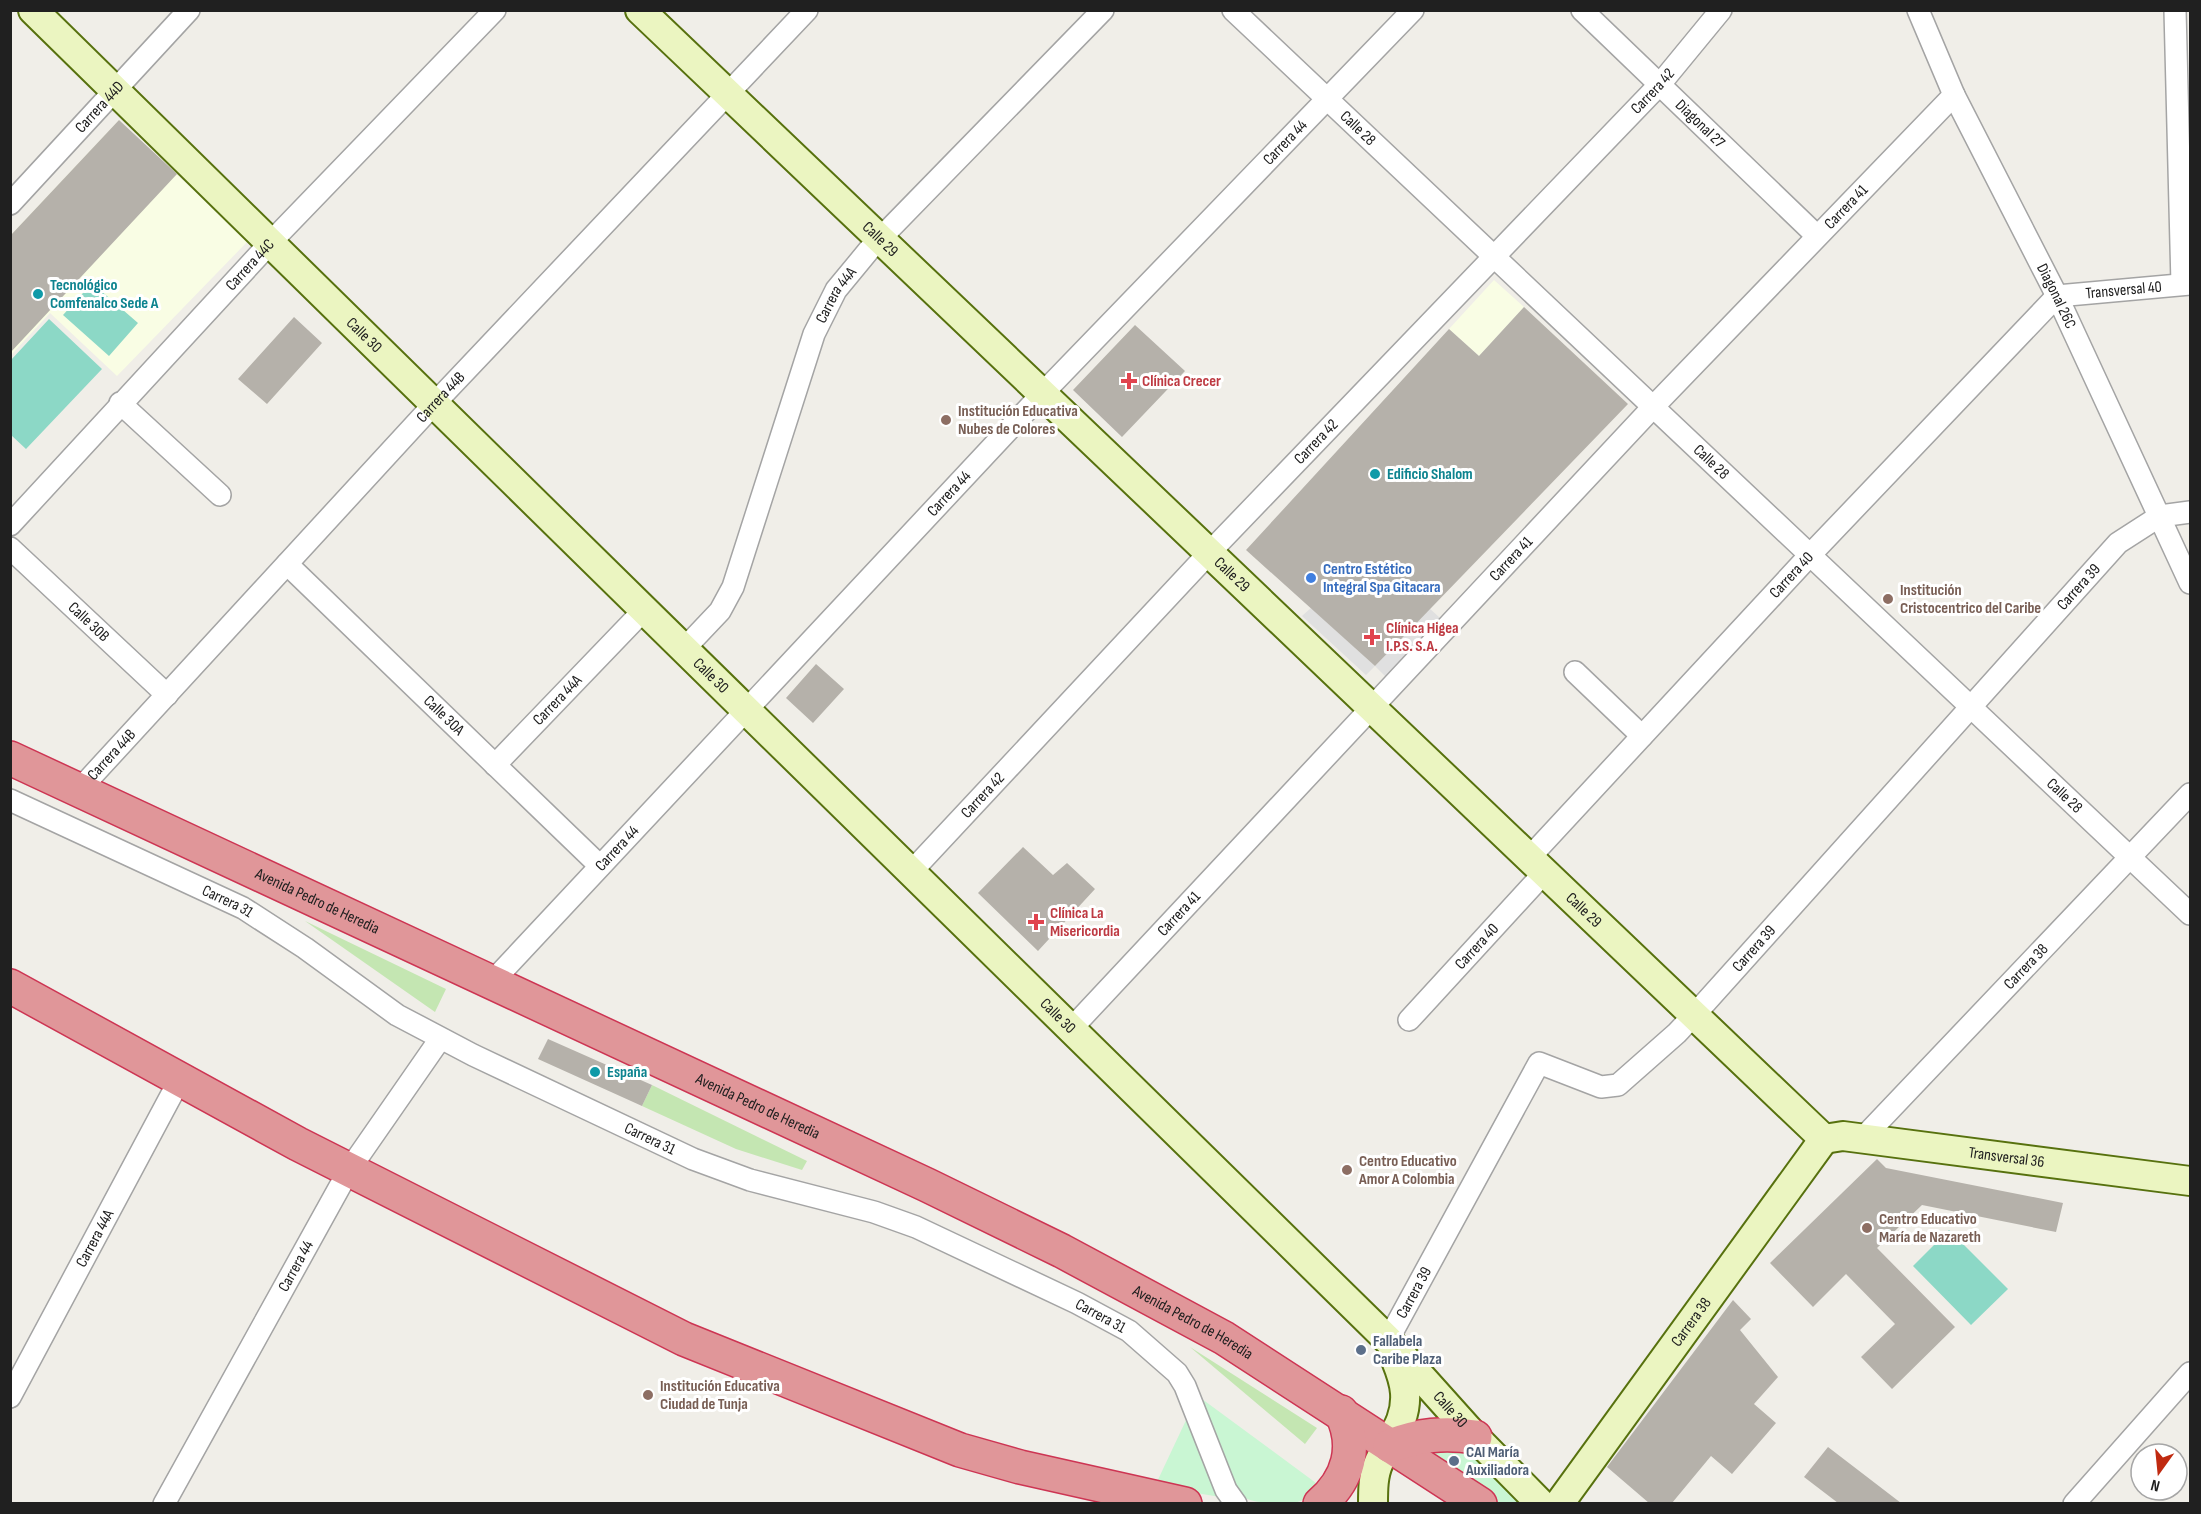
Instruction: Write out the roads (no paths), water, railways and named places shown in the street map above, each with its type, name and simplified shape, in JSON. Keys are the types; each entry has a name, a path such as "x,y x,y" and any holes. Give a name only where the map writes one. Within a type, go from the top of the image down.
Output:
{"highway":[{"name":"Avenida Pedro de Heredia","path":"10,758 927,1185 1062,1251 1224,1338 1480,1503"},
{"path":"10,986 349,1170 660,1328 931,1440 1020,1467 1185,1503"},
{"path":"1320,1503 1341,1481 1348,1464 1350,1443 1341,1412"},
{"path":"1390,1446 1423,1435 1441,1433 1475,1437"}],"street":[{"name":"Calle 30","path":"33,10 1388,1340 1475,1437 1541,1503"},
{"name":"Carrera 44D","path":"10,204 189,10"},
{"name":"Carrera 44C","path":"10,525 120,403 270,243 495,10"},
{"name":"Calle 29","path":"640,10 1824,1139"},
{"name":"Carrera 44B","path":"80,790 434,404 807,10"},
{"name":"Carrera 44A","path":"684,649 720,611 733,587 821,316 836,290 880,239 1103,10"},
{"name":"Calle 28","path":"1233,10 2190,914"},
{"name":"Carrera 44","path":"492,982 1042,394 1413,10"},
{"name":"Diagonal 27","path":"1582,10 1661,83 1817,236"},
{"name":"Carrera 42","path":"911,872 1209,553 1493,255 1661,83 1722,10"},
{"name":"Diagonal 26C","path":"1918,10 1954,95 2057,296 2190,583"},
{"path":"2175,10 2186,284"},
{"name":"Carrera 41","path":"1071,1029 1373,709 1653,407 1954,95"},
{"name":"Transversal 40","path":"2057,296 2186,284"},
{"name":"Carrera 40","path":"1409,1020 1642,736 1810,555 2057,296"},
{"path":"120,403 220,495"},
{"path":"2160,516 2190,512"},
{"name":"Carrera 39","path":"1388,1340 1539,1063 1601,1087 1618,1085 1694,1015 2118,543 2160,516"},
{"name":"Calle 30B","path":"10,548 167,695"},
{"name":"Calle 30A","path":"287,564 600,866"},
{"name":"Carrera 44A","path":"495,765 644,610"},
{"path":"1575,672 1642,736"},
{"name":"Carrera 38","path":"1862,1139 2190,794"},
{"name":"Carrera 31","path":"10,800 243,909 295,942 398,1015 441,1039 728,1173 874,1212 916,1227 1077,1303 1129,1331 1177,1373 1185,1386 1226,1490 1236,1503"},
{"name":"Carrera 44","path":"164,1503 349,1170 441,1039"},
{"name":"Carrera 44A","path":"10,1397 180,1079"},
{"name":"Transversal 36","path":"1824,1139 1843,1136 2190,1181"},
{"name":"Carrera 38","path":"1558,1503 1824,1139"},
{"name":"Calle 30","path":"1373,1503 1376,1472 1404,1413 1405,1394 1402,1376 1388,1340"},
{"path":"2074,1503 2190,1373"}],"place":[{"name":"Tecnológico Comfenalco Sede A","path":"38,294"},
{"name":"Clínica Crecer","path":"1129,381"},
{"name":"Institución Educativa Nubes de Colores","path":"946,420"},
{"name":"Edificio Shalom","path":"1375,474"},
{"name":"Centro Estético Integral Spa Gitacara","path":"1311,578"},
{"name":"Institución Cristocentrico del Caribe","path":"1888,599"},
{"name":"Clínica Higea I.P.S. S.A.","path":"1372,637"},
{"name":"Clínica La Misericordia","path":"1036,922"},
{"name":"España","path":"595,1072"},
{"name":"Centro Educativo Amor A Colombia","path":"1347,1170"},
{"name":"Centro Educativo María de Nazareth","path":"1867,1228"},
{"name":"Fallabela Caribe Plaza","path":"1361,1350"},
{"name":"Institución Educativa Ciudad de Tunja","path":"648,1395"},
{"name":"CAI María Auxiliadora","path":"1454,1461"}]}
